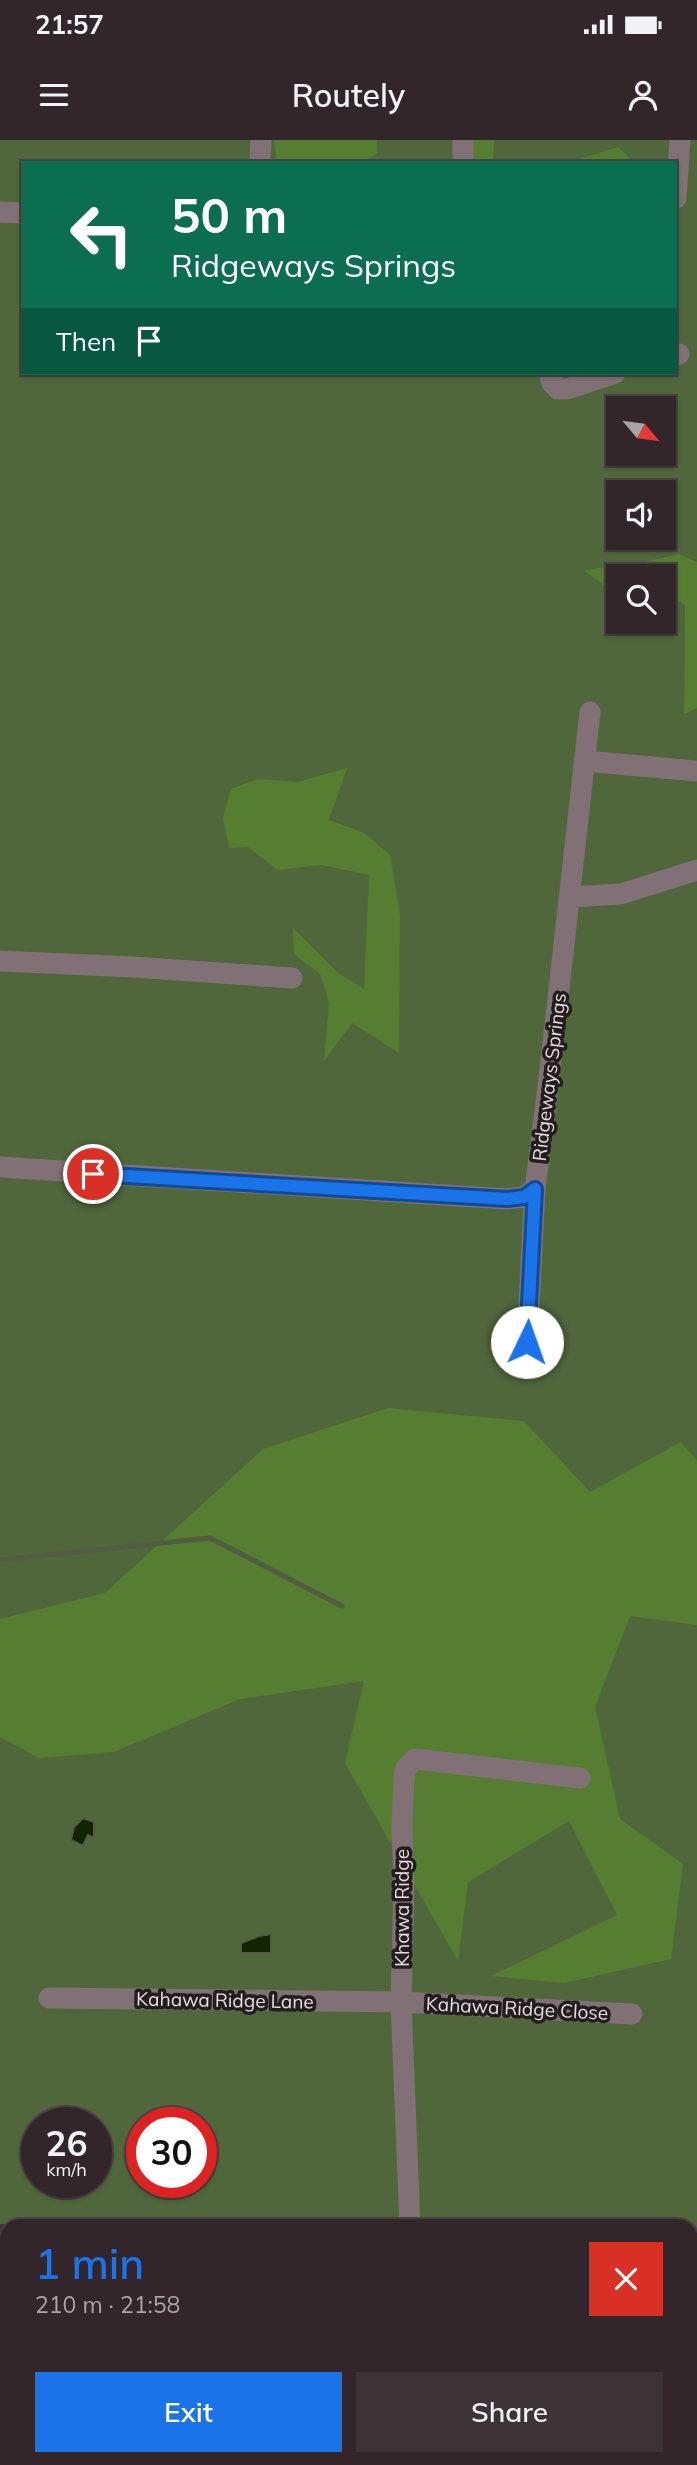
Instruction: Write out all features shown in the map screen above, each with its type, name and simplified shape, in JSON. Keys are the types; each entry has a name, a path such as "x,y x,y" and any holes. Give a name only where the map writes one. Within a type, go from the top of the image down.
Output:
{"street":[{"path":"260,161 261,140"},
{"path":"463,140 463,161"},
{"path":"677,184 680,140"},
{"path":"0,212 21,214"},
{"path":"550,375 558,389 567,389 609,375"},
{"name":"Ridgeways Springs","path":"0,1167 507,1199 524,1197 535,1189 590,712"},
{"path":"584,761 697,771"},
{"path":"570,897 621,894 697,870"},
{"path":"0,961 292,978"},
{"path":"527,1342 535,1189"},
{"name":"Khawa Ridge","path":"410,2219 401,2002 404,1886 402,1827 406,1768 415,1759 580,1778"},
{"name":"Kahawa Ridge Lane","path":"49,1998 401,2002"},
{"name":"Kahawa Ridge Close","path":"401,2002 632,2014"}],"shaded area":[{"path":"0,140 697,140 697,2219 0,2219"},
{"path":"83,1818 94,1822 94,1838 88,1835 83,1846 71,1840 74,1827"},
{"path":"271,1934 271,1953 241,1953 241,1943"}],"green space":[{"path":"274,140 377,140 377,153 366,161 277,161"},
{"path":"471,140 494,140 493,161 467,161"},
{"path":"618,147 633,161 572,161"},
{"path":"679,554 697,562 697,708 684,714 685,605 676,599 676,564 636,564"},
{"path":"606,567 606,587 584,570"},
{"path":"347,768 329,820 364,833 390,855 400,915 399,1053 352,1023 324,1061 329,1002 320,974 294,954 293,928 337,972 364,989 369,875 322,865 278,870 248,847 229,848 223,818 231,789 258,779 298,782"},
{"path":"388,1408 524,1421 590,1492 681,1442 697,1461 697,1625 630,1616 595,1707 620,1819 683,1864 671,1959 564,1983 491,1976 617,1915 569,1821 468,1882 458,1961 345,1763 364,1681 240,1699 114,1752 39,1758 0,1737 0,1619 105,1593 263,1449"}],"waterway":[{"path":"0,1560 210,1538 342,1606"}],"route":[{"path":"93,1174 507,1199 524,1197 535,1189 527,1342"}]}
